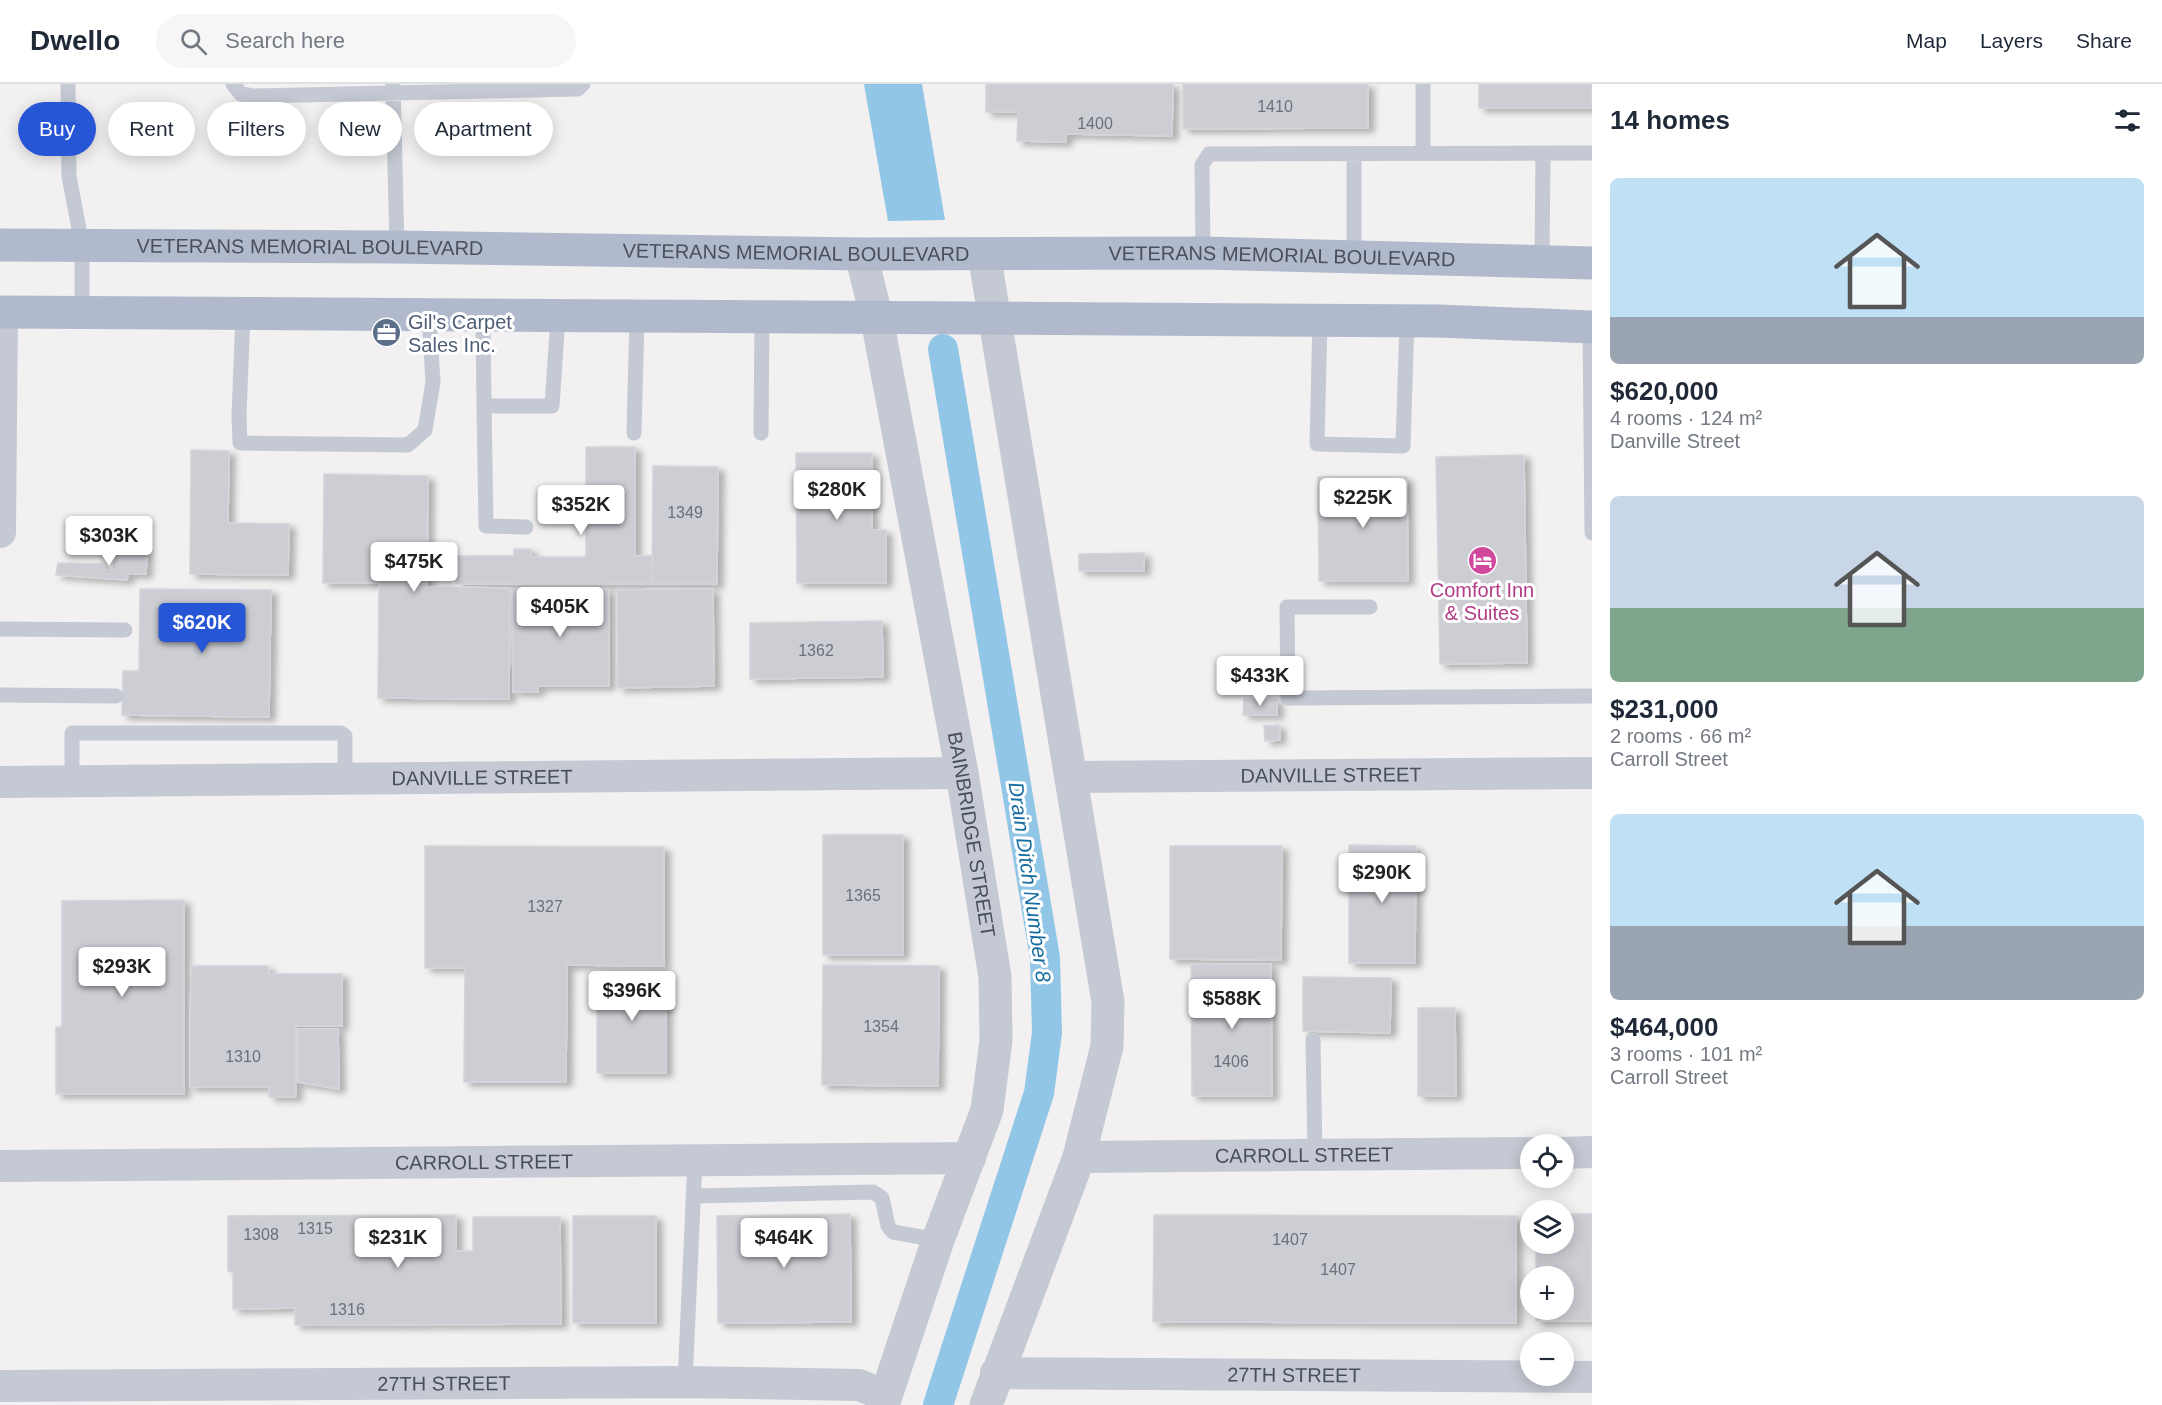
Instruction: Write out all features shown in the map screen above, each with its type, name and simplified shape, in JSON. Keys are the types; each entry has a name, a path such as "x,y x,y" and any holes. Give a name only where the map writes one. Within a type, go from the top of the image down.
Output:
{"main road":[{"name":"VETERANS MEMORIAL BOULEVARD","path":"0,245 397,247 861,254 1203,253 1592,263"},
{"path":"1,312 877,319 1407,320 1591,327"}],"street":[{"name":"BAINBRIDGE STREET","path":"861,254 877,319 962,772 995,976 996,1040 987,1110 938,1240 885,1401"},
{"path":"984,254 1108,1002 1107,1046 1079,1156 996,1373 986,1405"},
{"path":"0,532 1,312"},
{"name":"DANVILLE STREET","path":"0,782 962,772"},
{"name":"DANVILLE STREET","path":"1070,777 1592,773"},
{"path":"1574,1153 1592,1152"},
{"name":"CARROLL STREET","path":"1079,1156 1520,1153"},
{"name":"CARROLL STREET","path":"0,1166 970,1158"},
{"name":"27TH STREET","path":"996,1373 1592,1377"},
{"name":"27TH STREET","path":"0,1386 685,1382 860,1385 885,1401"}],"lane":[{"path":"68,84 69,176 81,245 82,313"},
{"path":"233,84 241,94 253,96 393,88 578,88 583,84"},
{"path":"1423,84 1423,152"},
{"path":"393,88 397,247"},
{"path":"1354,153 1354,256"},
{"path":"1542,153 1542,260"},
{"path":"1203,253 1202,165 1209,154 1592,153"},
{"path":"243,314 240,443 408,445 425,430 432,391 429,316"},
{"path":"483,316 486,526 526,527"},
{"path":"484,406 552,406 558,316"},
{"path":"634,433 637,317"},
{"path":"761,433 762,318"},
{"path":"1320,320 1317,444 1403,446 1407,320"},
{"path":"1591,327 1592,533"},
{"path":"1370,607 1287,607 1288,698 1592,696"},
{"path":"0,629 124,630"},
{"path":"0,694 116,696"},
{"path":"72,781 72,733 341,733 345,736 345,779"},
{"path":"1313,1040 1315,1155"},
{"path":"685,1382 695,1160"},
{"path":"693,1196 873,1192 882,1198 888,1226 893,1232 938,1240"}],"water":[{"path":"864,84 922,84 945,220 888,221"}],"building":[{"path":"986,84 1173,84 1172,136 1066,134 1066,142 1017,141 1018,112 986,112"},
{"path":"1183,84 1368,84 1368,128 1183,129"},
{"path":"1479,84 1592,84 1592,108 1479,108"},
{"path":"586,447 635,447 635,556 653,556 652,584 456,584 456,556 514,556 514,549 531,549 531,557 586,557"},
{"path":"191,450 229,451 228,523 289,524 288,575 190,574"},
{"path":"796,453 872,453 872,530 886,530 886,583 797,583"},
{"name":"Comfort Inn & Suites","path":"1524,455 1527,663 1440,664 1436,457"},
{"path":"653,466 718,467 717,584 652,584"},
{"path":"324,474 428,476 427,587 510,588 509,699 378,698 379,583 323,583"},
{"path":"1318,477 1407,477 1408,581 1319,581"},
{"path":"114,550 147,551 146,574 128,574 127,580 56,575 58,563 102,564 104,570 113,570"},
{"path":"1144,553 1144,571 1079,571 1079,554"},
{"path":"140,589 271,590 269,717 122,715 123,671 139,671"},
{"path":"512,589 609,589 609,686 538,686 538,692 513,692"},
{"path":"713,589 714,686 618,688 617,590"},
{"path":"882,621 883,677 750,679 750,623"},
{"path":"1244,699 1277,699 1277,715 1243,715"},
{"path":"1279,725 1280,740 1265,741 1264,726"},
{"path":"823,835 903,835 903,955 823,955"},
{"path":"1349,845 1416,846 1415,963 1349,963"},
{"path":"425,846 664,847 664,966 567,965 566,1082 464,1082 465,968 425,968"},
{"path":"1170,846 1282,846 1281,960 1170,959"},
{"path":"184,900 184,1094 56,1094 56,1027 62,1027 62,901"},
{"path":"1191,964 1271,964 1272,1096 1192,1096"},
{"path":"823,965 939,966 938,1086 822,1085"},
{"path":"191,966 268,966 269,974 342,974 342,1026 296,1026 296,1097 269,1097 269,1087 190,1087"},
{"path":"597,972 666,972 666,1073 597,1073"},
{"path":"1303,977 1391,978 1390,1033 1303,1031"},
{"path":"1418,1008 1455,1008 1456,1096 1418,1096"},
{"path":"298,1029 338,1029 339,1089 298,1082"},
{"path":"850,1214 851,1322 718,1323 717,1216"},
{"path":"1574,1214 1592,1214 1592,1321 1536,1321 1574,1320 1574,1266 1536,1266 1536,1254 1574,1254"},
{"path":"456,1215 456,1251 473,1251 473,1217 560,1217 561,1324 295,1325 295,1308 233,1309 233,1272 228,1271 228,1216"},
{"path":"1154,1215 1516,1216 1516,1323 1153,1322"},
{"path":"573,1216 656,1216 656,1323 573,1323"}],"waterway":[{"name":"Drain Ditch Number 8","path":"938,1405 1039,1093 1047,1033 1045,958 943,349"}],"place":[{"name":"Gil's Carpet Sales Inc.","path":"387,333"},
{"name":"Comfort Inn & Suites","path":"1482,560"}]}
